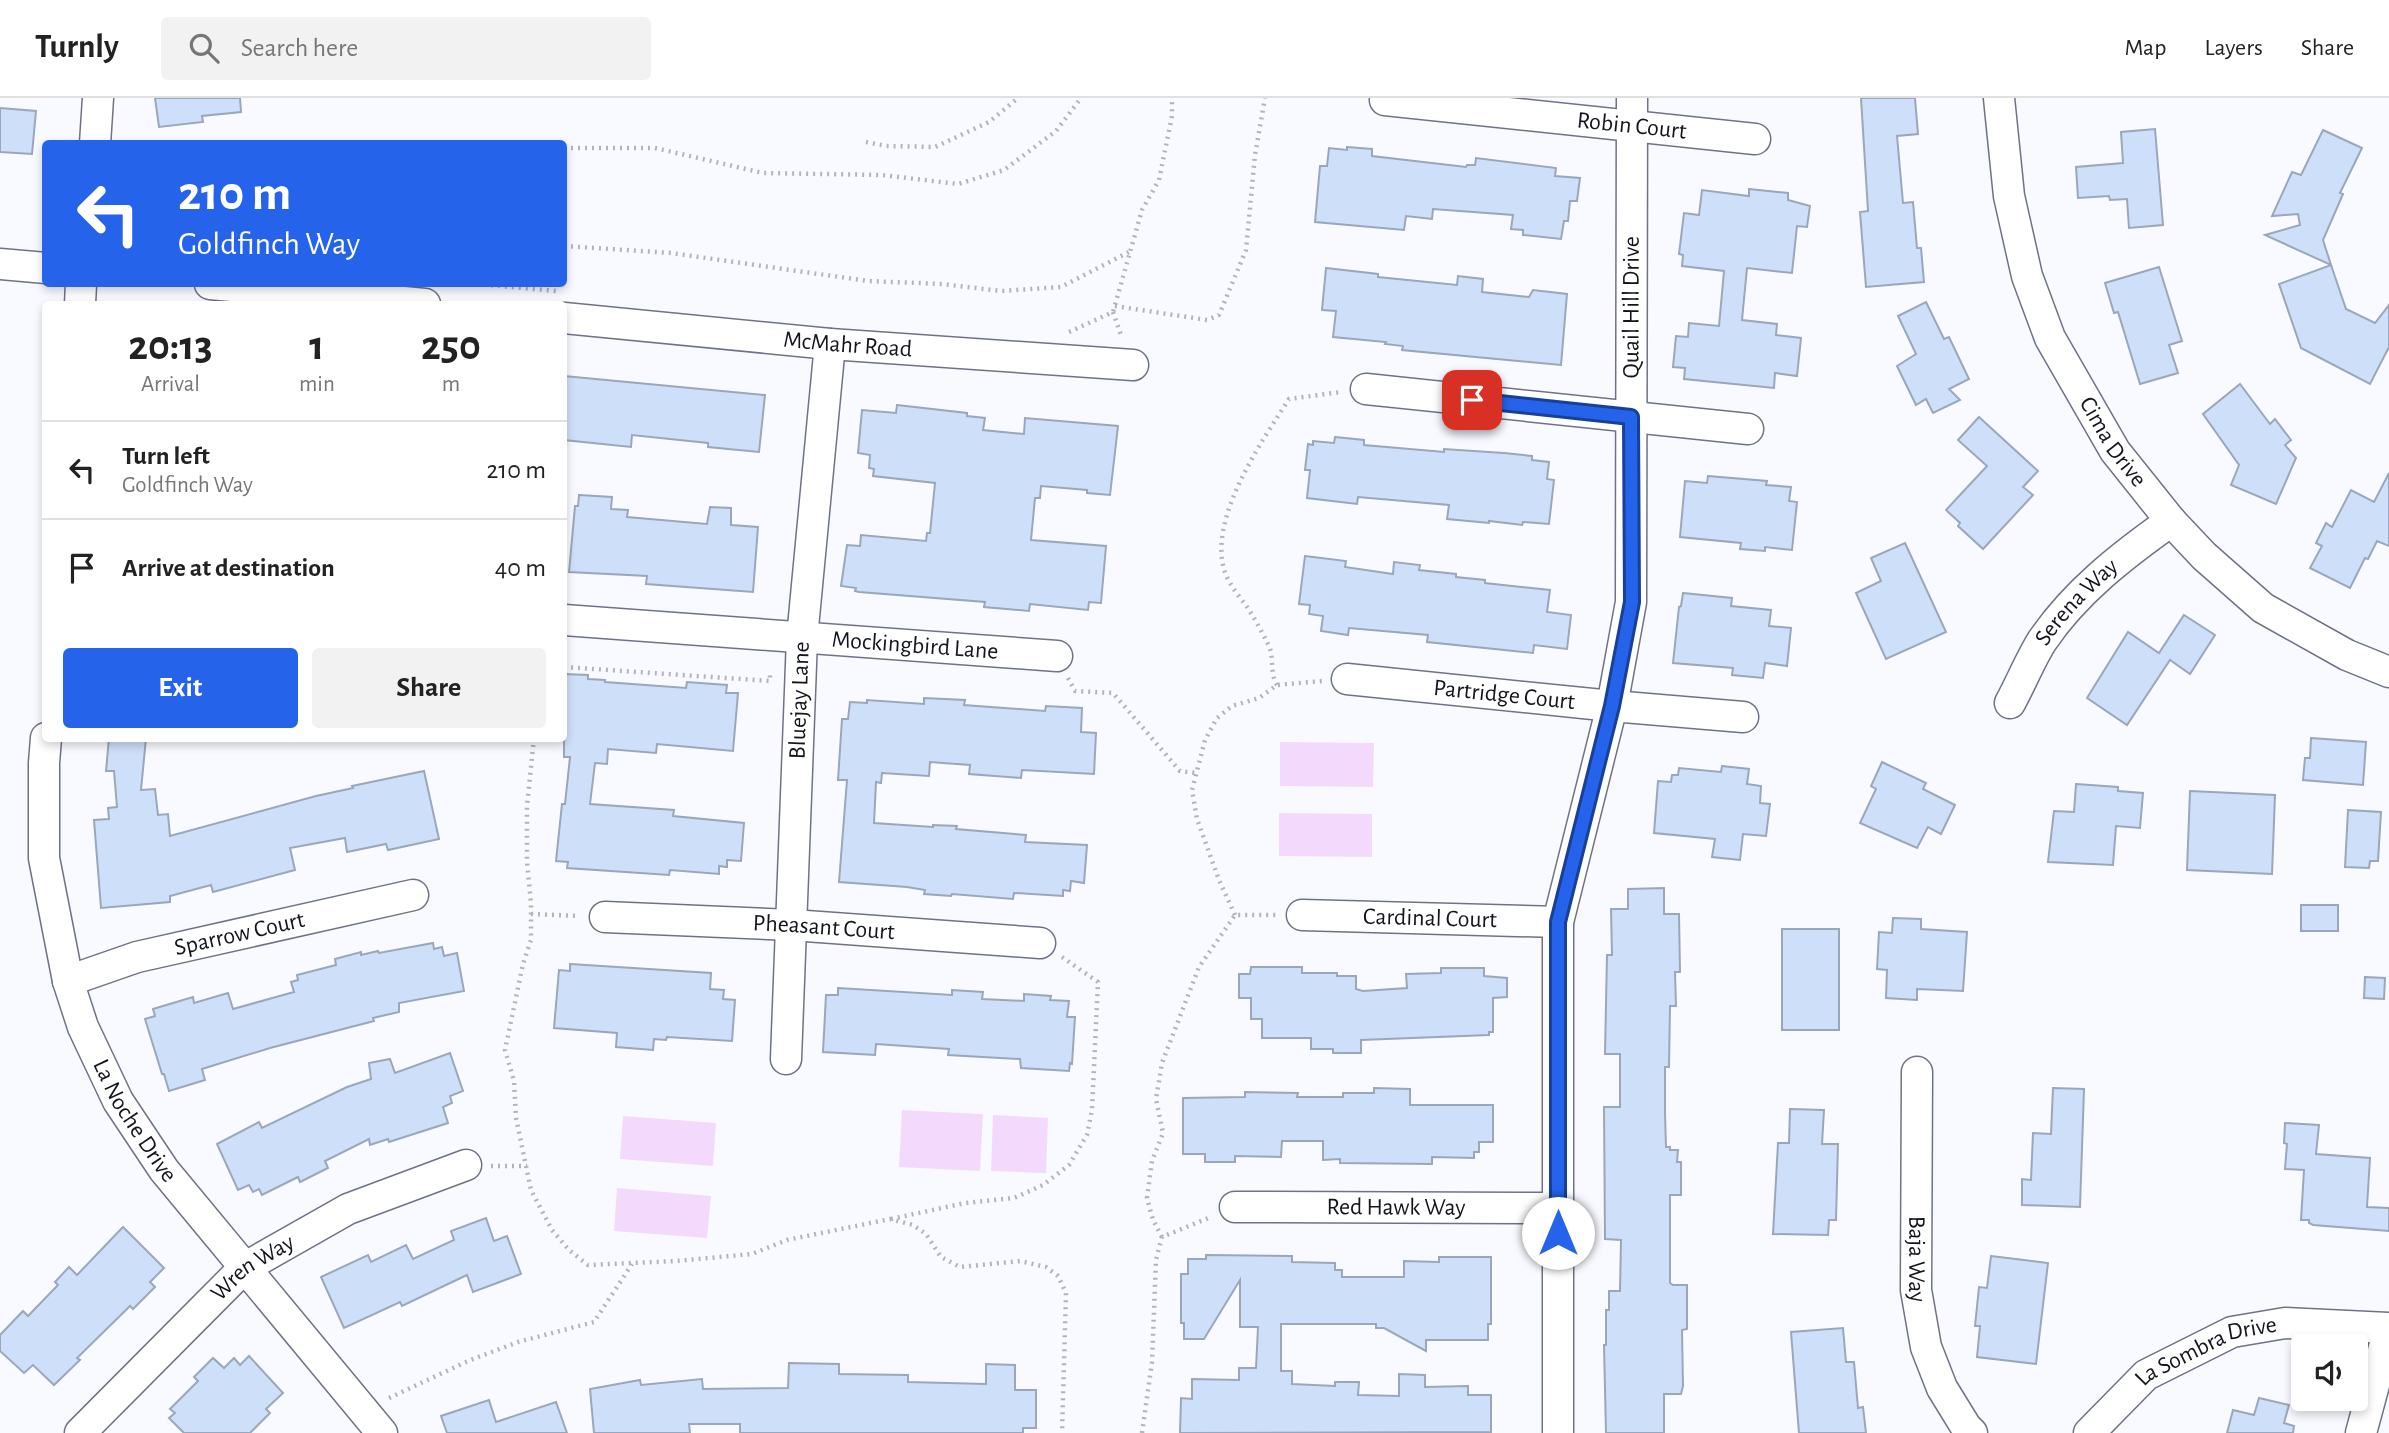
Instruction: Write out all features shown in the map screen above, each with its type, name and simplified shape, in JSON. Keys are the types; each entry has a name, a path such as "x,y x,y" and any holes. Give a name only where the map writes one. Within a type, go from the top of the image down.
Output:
{"street":[{"path":"94,140 98,98"},
{"name":"Cima Drive","path":"1999,98 2009,196 2027,276 2050,338 2115,451 2171,521 2204,556 2263,608 2347,655 2389,673"},
{"name":"Robin Court","path":"1385,100 1632,112 1755,139"},
{"name":"Quail Hill Drive","path":"1558,1433 1558,922 1612,706 1632,602 1632,112"},
{"path":"0,264 42,268"},
{"path":"242,287 393,301"},
{"name":"McMahr Road","path":"567,306 830,344 1132,365"},
{"name":"Bluejay Lane","path":"786,1059 802,638 830,344"},
{"path":"1366,389 1748,429"},
{"name":"Serena Way","path":"2010,704 2042,642 2074,601 2122,556 2171,521"},
{"name":"Mockingbird Lane","path":"567,620 1057,656"},
{"name":"Partridge Court","path":"1347,678 1743,717"},
{"name":"La Noche Drive","path":"46,742 44,858 68,981 83,1027 118,1101 164,1170 377,1426"},
{"name":"Sparrow Court","path":"68,981 137,957 413,895"},
{"name":"Cardinal Court","path":"1302,915 1558,922"},
{"name":"Pheasant Court","path":"605,917 792,925 1040,943"},
{"name":"Baja Way","path":"1917,1072 1916,1290 1926,1347 1942,1388 1972,1433"},
{"name":"Wren Way","path":"80,1433 244,1268 348,1209 466,1166"},
{"name":"Red Hawk Way","path":"1235,1207 1558,1208"},
{"name":"La Sombra Drive","path":"2089,1433 2146,1376 2232,1332 2285,1323 2389,1329"},
{"path":"2361,1433 2389,1329"}],"path":[{"path":"866,142 886,146 935,147 989,122 1018,98"},
{"path":"567,148 655,148 763,173 883,175 958,184 1004,170 1056,131 1081,98"},
{"path":"1061,336 1113,312 1142,209 1159,180 1172,116 1172,98"},
{"path":"1115,306 1207,320 1219,315 1246,250 1255,155 1265,98"},
{"path":"567,246 671,253 868,281 942,284 1001,291 1061,287 1130,251"},
{"path":"489,287 547,301"},
{"path":"1277,685 1272,677 1270,648 1227,578 1220,555 1228,514 1238,482 1289,399 1366,389"},
{"path":"567,667 770,681 772,635"},
{"path":"1057,656 1075,691 1113,693 1180,771 1196,773"},
{"path":"1235,915 1197,819 1192,790 1205,740 1217,718 1232,706 1259,698 1277,685 1347,678"},
{"path":"534,742 527,806 531,940 523,964 505,1050 514,1081 516,1118 531,1190 552,1230 569,1250 588,1265 752,1254 787,1240 965,1203 1014,1198 1043,1185 1069,1165 1087,1135 1092,1110 1098,982 1040,943"},
{"path":"531,914 605,917"},
{"path":"1235,915 1302,915"},
{"path":"1142,1433 1152,1362 1156,1260 1162,1237 1153,1220 1147,1198 1152,1161 1163,1133 1156,1098 1163,1063 1199,967 1235,915"},
{"path":"466,1166 527,1166"},
{"path":"1162,1237 1235,1207"},
{"path":"890,1219 914,1225 926,1234 942,1257 960,1267 1020,1261 1046,1267 1058,1276 1066,1293 1062,1433"},
{"path":"377,1426 387,1399 468,1361 518,1342 594,1322 632,1263"}],"shaded area":[{"path":"1280,742 1374,743 1373,787 1280,786"},
{"path":"1279,813 1372,814 1372,857 1279,856"},
{"path":"902,1110 983,1114 980,1171 899,1167"},
{"path":"993,1115 1048,1118 1046,1173 991,1171"},
{"path":"623,1116 716,1123 713,1166 620,1159"},
{"path":"617,1188 711,1196 707,1238 614,1231"}],"building":[{"path":"155,98 240,98 241,112 202,116 203,122 159,127"},
{"path":"1861,98 1915,98 1918,134 1897,136 1903,203 1913,202 1917,248 1921,248 1924,282 1866,287 1860,212 1868,211"},
{"path":"0,108 36,111 32,154 0,152"},
{"path":"2155,129 2163,225 2129,228 2127,199 2110,200 2109,196 2078,198 2076,167 2123,163 2121,132"},
{"path":"2323,130 2362,148 2340,193 2343,194 2323,240 2331,265 2265,235 2300,225 2298,214 2272,216 2292,172 2301,175"},
{"path":"1347,147 1372,149 1372,156 1466,167 1475,165 1476,158 1556,168 1555,176 1580,178 1577,201 1570,201 1568,221 1564,221 1561,239 1523,235 1523,230 1511,229 1513,215 1433,209 1432,219 1406,216 1404,230 1315,222 1320,166 1327,166 1329,148 1347,150"},
{"path":"1749,189 1788,193 1788,200 1810,206 1807,227 1797,226 1792,273 1747,268 1742,320 1777,324 1776,335 1801,338 1797,376 1775,373 1774,388 1684,379 1685,368 1673,367 1676,336 1688,337 1689,323 1719,326 1724,271 1682,266 1683,255 1679,254 1684,213 1699,215 1702,190 1749,196"},
{"path":"2331,265 2346,309 2375,323 2389,305 2389,347 2370,384 2301,348 2279,284"},
{"path":"2159,267 2182,341 2169,345 2178,373 2140,384 2118,312 2114,313 2105,283"},
{"path":"1326,268 1378,274 1378,277 1457,285 1458,276 1483,279 1482,292 1529,297 1533,290 1567,294 1561,365 1402,350 1403,346 1385,344 1386,342 1333,337 1336,311 1322,310"},
{"path":"1926,302 1944,339 1949,337 1969,379 1949,389 1960,400 1933,413 1926,399 1916,405 1897,366 1916,354 1898,316"},
{"path":"567,376 765,395 759,452 708,447 708,443 632,435 631,447 567,440"},
{"path":"2240,384 2270,424 2275,419 2291,440 2285,445 2296,458 2276,504 2231,485 2239,465 2203,414"},
{"path":"897,405 967,413 967,416 985,418 983,430 1024,434 1025,418 1118,426 1110,495 1041,486 1040,498 1035,498 1031,540 1106,546 1101,603 1089,602 1088,610 1030,604 1029,611 984,607 985,602 859,592 855,591 856,588 841,586 847,545 860,546 861,535 926,541 927,533 930,533 935,483 873,476 874,469 869,468 870,455 858,453 862,410 896,413"},
{"path":"1979,417 2038,471 2023,487 2033,495 1983,549 1958,526 1960,523 1946,510 1987,466 1958,440"},
{"path":"1335,437 1364,440 1364,445 1444,452 1444,449 1504,453 1532,456 1532,460 1549,462 1547,479 1554,480 1549,524 1523,522 1522,525 1447,519 1449,505 1358,497 1357,504 1307,498 1310,470 1305,470 1308,444 1313,445 1313,441 1334,443"},
{"path":"2389,473 2389,546 2377,541 2350,588 2310,568 2322,546 2316,543 2326,523 2332,527 2351,490 2374,502"},
{"path":"1708,476 1767,481 1766,485 1791,487 1789,501 1797,502 1792,550 1765,547 1765,551 1740,549 1741,543 1680,537 1685,481 1707,483"},
{"path":"579,495 612,497 611,509 628,510 627,517 707,524 710,507 731,508 731,525 758,527 753,592 646,584 647,576 569,572 575,506 578,506"},
{"path":"1905,543 1946,632 1886,659 1856,593 1881,581 1871,558"},
{"path":"1305,556 1346,561 1345,567 1393,574 1394,562 1420,565 1419,570 1456,574 1456,577 1485,580 1485,583 1550,590 1547,612 1571,615 1567,649 1534,645 1533,653 1427,642 1428,635 1349,628 1348,635 1321,631 1323,616 1309,614 1310,605 1299,604"},
{"path":"1683,593 1732,598 1731,606 1771,610 1769,626 1791,628 1787,666 1765,663 1763,678 1732,675 1733,668 1673,663"},
{"path":"2184,615 2215,635 2190,674 2170,660 2127,725 2087,698 2128,632 2159,653"},
{"path":"567,674 588,675 588,679 605,682 686,688 687,682 727,685 726,693 738,693 733,751 657,744 656,753 608,749 607,764 595,763 590,804 674,810 673,816 744,823 741,861 727,860 727,867 719,866 719,874 670,870 669,875 567,868 568,862 556,861 570,757 564,757 564,742 567,742"},
{"path":"924,698 965,700 964,705 1045,711 1046,706 1082,708 1081,732 1096,733 1094,774 1022,770 1021,778 969,774 970,765 930,762 929,776 882,773 881,783 876,782 874,823 957,826 956,829 1026,835 1025,842 1087,845 1084,883 1071,881 1070,891 1063,890 1063,896 1014,893 1013,899 924,894 925,890 907,887 839,882 847,780 838,780 842,719 848,719 850,702 867,703 867,700 924,704"},
{"path":"2311,738 2366,742 2363,785 2303,780 2305,758 2310,758"},
{"path":"109,742 146,742 141,790 155,789 158,815 168,814 170,836 353,788 352,786 424,771 439,839 388,850 386,844 347,852 345,838 290,848 295,870 213,892 211,885 170,896 170,902 101,908 94,820 109,819 108,808 117,807 114,771 106,771"},
{"path":"1882,762 1926,783 1923,789 1955,805 1941,834 1928,827 1917,848 1860,823 1876,789 1871,786"},
{"path":"1722,766 1749,769 1747,784 1761,786 1760,803 1770,804 1766,836 1743,834 1740,860 1712,857 1715,839 1654,833 1658,781 1671,782 1672,775 1678,775 1679,768 1721,772"},
{"path":"2076,784 2118,787 2118,791 2143,793 2140,828 2116,826 2113,865 2048,862 2054,811 2074,812"},
{"path":"2190,791 2275,795 2272,874 2187,870"},
{"path":"2348,810 2381,812 2378,861 2370,861 2369,868 2345,867"},
{"path":"1664,888 1664,914 1679,914 1680,972 1675,972 1676,1006 1670,1006 1669,1067 1665,1067 1665,1113 1666,1147 1678,1150 1677,1162 1681,1162 1681,1195 1670,1195 1670,1283 1687,1285 1687,1329 1682,1330 1683,1386 1681,1394 1664,1394 1664,1433 1606,1433 1606,1310 1609,1310 1609,1291 1620,1291 1621,1240 1605,1239 1604,1107 1620,1107 1620,1054 1605,1054 1607,955 1612,955 1611,909 1628,909 1628,889"},
{"path":"2301,905 2338,905 2338,931 2301,931"},
{"path":"1893,918 1921,919 1921,929 1967,932 1963,991 1917,989 1917,1000 1886,998 1887,970 1877,969 1879,932 1892,933"},
{"path":"1782,929 1839,929 1839,1030 1782,1030"},
{"path":"433,943 434,949 442,947 444,956 457,953 464,991 399,1003 399,1012 373,1018 374,1021 202,1069 205,1080 169,1091 145,1019 155,1016 153,1009 193,997 194,1003 228,993 233,1009 294,992 291,982 298,980 297,975 336,965 335,959 361,952 361,955 379,953"},
{"path":"570,964 711,973 710,989 724,990 723,999 735,1000 732,1041 667,1037 666,1040 654,1039 653,1050 616,1047 617,1033 554,1028 559,970 570,971"},
{"path":"1251,967 1302,967 1302,973 1356,976 1356,989 1363,991 1407,988 1406,974 1441,973 1441,968 1484,968 1484,976 1507,978 1507,997 1493,998 1493,1032 1489,1032 1489,1035 1361,1040 1361,1053 1333,1053 1333,1049 1311,1049 1311,1038 1262,1038 1262,1019 1251,1019 1251,998 1239,998 1239,974 1250,974"},
{"path":"2365,977 2385,978 2384,999 2364,998"},
{"path":"838,988 952,995 952,990 983,992 982,999 1024,1001 1024,994 1051,996 1050,1000 1069,1001 1067,1017 1075,1017 1072,1064 1070,1063 1069,1071 1021,1068 1020,1059 948,1055 949,1049 876,1044 875,1055 823,1052 826,995 838,995"},
{"path":"450,1053 463,1091 450,1096 452,1103 443,1107 448,1123 389,1142 388,1139 370,1145 369,1139 325,1161 328,1168 300,1182 298,1177 262,1195 259,1189 253,1192 249,1185 238,1190 217,1144 259,1122 262,1128 347,1087 371,1079 369,1063 390,1059 395,1073"},
{"path":"1374,1088 1410,1089 1410,1105 1493,1105 1493,1142 1479,1142 1479,1152 1474,1152 1474,1158 1432,1157 1432,1164 1340,1163 1340,1159 1323,1160 1323,1141 1282,1141 1281,1157 1235,1156 1235,1162 1205,1162 1205,1154 1183,1154 1183,1098 1245,1097 1245,1092 1298,1093 1297,1097 1343,1097 1343,1093 1374,1093"},
{"path":"2053,1088 2084,1089 2080,1207 2022,1205 2022,1179 2031,1180 2033,1133 2051,1134"},
{"path":"1790,1109 1824,1110 1822,1144 1838,1144 1836,1220 1829,1220 1828,1235 1773,1234 1778,1143 1789,1143"},
{"path":"2285,1123 2319,1125 2316,1154 2370,1158 2367,1207 2389,1208 2389,1231 2313,1225 2309,1220 2301,1220 2304,1170 2285,1169"},
{"path":"486,1218 494,1241 507,1236 521,1274 473,1292 467,1275 402,1306 400,1302 344,1328 321,1277 368,1255 371,1262 406,1245 413,1259 454,1240 451,1231"},
{"path":"123,1227 164,1268 150,1282 155,1287 133,1309 130,1306 77,1358 80,1360 54,1385 33,1365 24,1373 0,1351 0,1335 23,1311 28,1316 58,1285 55,1282 69,1267 77,1275"},
{"path":"1206,1255 1292,1256 1292,1262 1335,1263 1335,1270 1342,1270 1342,1277 1404,1277 1404,1261 1439,1262 1439,1257 1491,1257 1491,1324 1488,1324 1488,1340 1426,1340 1426,1351 1384,1328 1376,1328 1376,1324 1281,1324 1281,1371 1292,1371 1292,1384 1335,1386 1335,1382 1359,1382 1358,1395 1399,1396 1399,1374 1425,1375 1425,1387 1468,1386 1468,1395 1491,1395 1491,1432 1180,1433 1181,1398 1192,1399 1192,1379 1239,1380 1239,1368 1256,1368 1258,1327 1240,1327 1240,1280 1204,1339 1184,1339 1184,1323 1181,1323 1181,1274 1188,1274 1188,1259 1206,1259"},
{"path":"1991,1256 2048,1263 2036,1364 1977,1357 1980,1326 1975,1326 1979,1287 1987,1288"},
{"path":"1843,1328 1846,1362 1854,1362 1858,1408 1863,1407 1866,1433 1799,1433 1791,1332"},
{"path":"249,1356 283,1393 266,1409 270,1413 250,1433 184,1433 169,1418 175,1413 170,1409 198,1381 194,1377 213,1358 224,1368 234,1358 240,1365"},
{"path":"789,1363 839,1364 839,1374 908,1375 908,1382 986,1384 986,1364 1015,1365 1015,1390 1036,1390 1036,1428 1023,1428 1023,1433 740,1433 740,1424 689,1424 690,1433 594,1433 590,1389 640,1380 641,1385 702,1379 703,1389 788,1388"},
{"path":"2259,1398 2289,1405 2284,1423 2294,1426 2293,1433 2227,1433 2233,1410 2254,1415"},
{"path":"489,1400 496,1422 556,1402 567,1433 447,1433 441,1416"}],"route":[{"path":"1472,400 1631,417 1632,602 1612,706 1558,922 1558,1233"}]}
